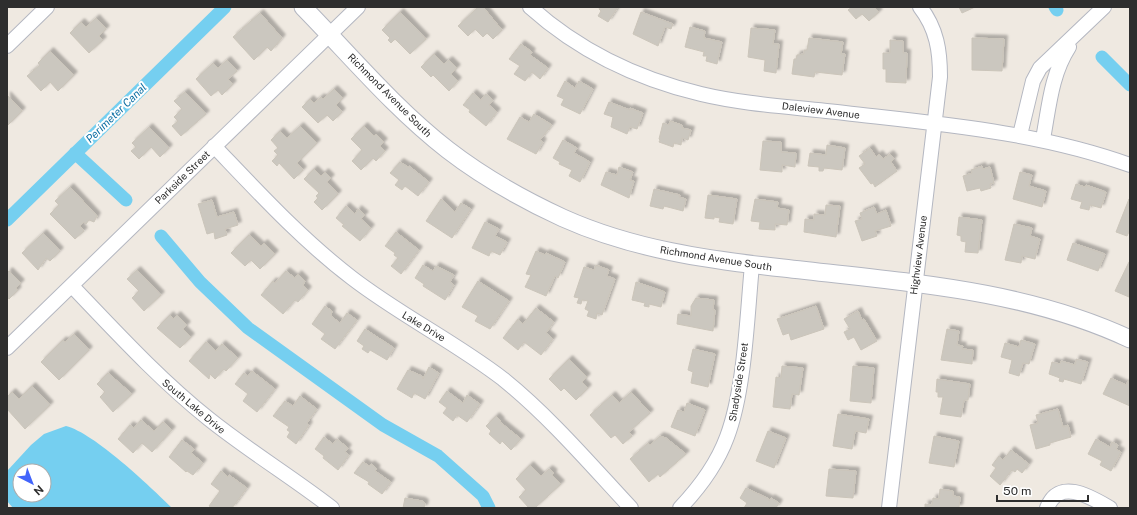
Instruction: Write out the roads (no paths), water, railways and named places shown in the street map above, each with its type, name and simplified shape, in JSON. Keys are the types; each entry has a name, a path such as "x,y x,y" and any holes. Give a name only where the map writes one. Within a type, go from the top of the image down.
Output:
{"street":[{"path":"7,46 47,7"},
{"name":"Richmond Avenue South","path":"303,7 377,84 431,136 467,164 525,199 565,218 606,234 650,247 692,256 752,265 914,283 986,293 1030,303 1073,316 1130,339"},
{"name":"Parkside Street","path":"7,348 358,7"},
{"name":"Daleview Avenue","path":"530,7 548,22 587,48 643,76 701,94 735,100 935,123 1043,139 1097,153 1130,165"},
{"name":"Highview Avenue","path":"889,508 914,283 940,77 940,54 935,33 920,7"},
{"path":"1020,136 1033,81 1040,68 1104,7"},
{"path":"1043,139 1054,80 1060,61 1075,35"},
{"name":"Lake Drive","path":"214,146 284,219 329,259 389,305 461,349 503,379 528,400 631,508"},
{"name":"Shadyside Street","path":"680,508 706,477 722,449 732,421 743,358 752,265"},
{"name":"South Lake Drive","path":"72,286 154,371 181,396 252,452 332,508"},
{"path":"1047,508 1049,503 1060,493 1074,491 1087,495 1110,508"}],"water":[{"path":"66,426 78,431 106,449 121,461 172,508 13,508 7,501 8,470 12,466 12,503 52,503 52,463 14,463 31,445 44,434"}],"waterway":[{"name":"Perimeter Canal","path":"7,220 225,7"},
{"name":"Perimeter Canal","path":"1102,57 1130,85"},
{"path":"75,153 126,200"},
{"path":"161,236 200,282 248,328 383,425 438,456 483,496 489,508"}]}
